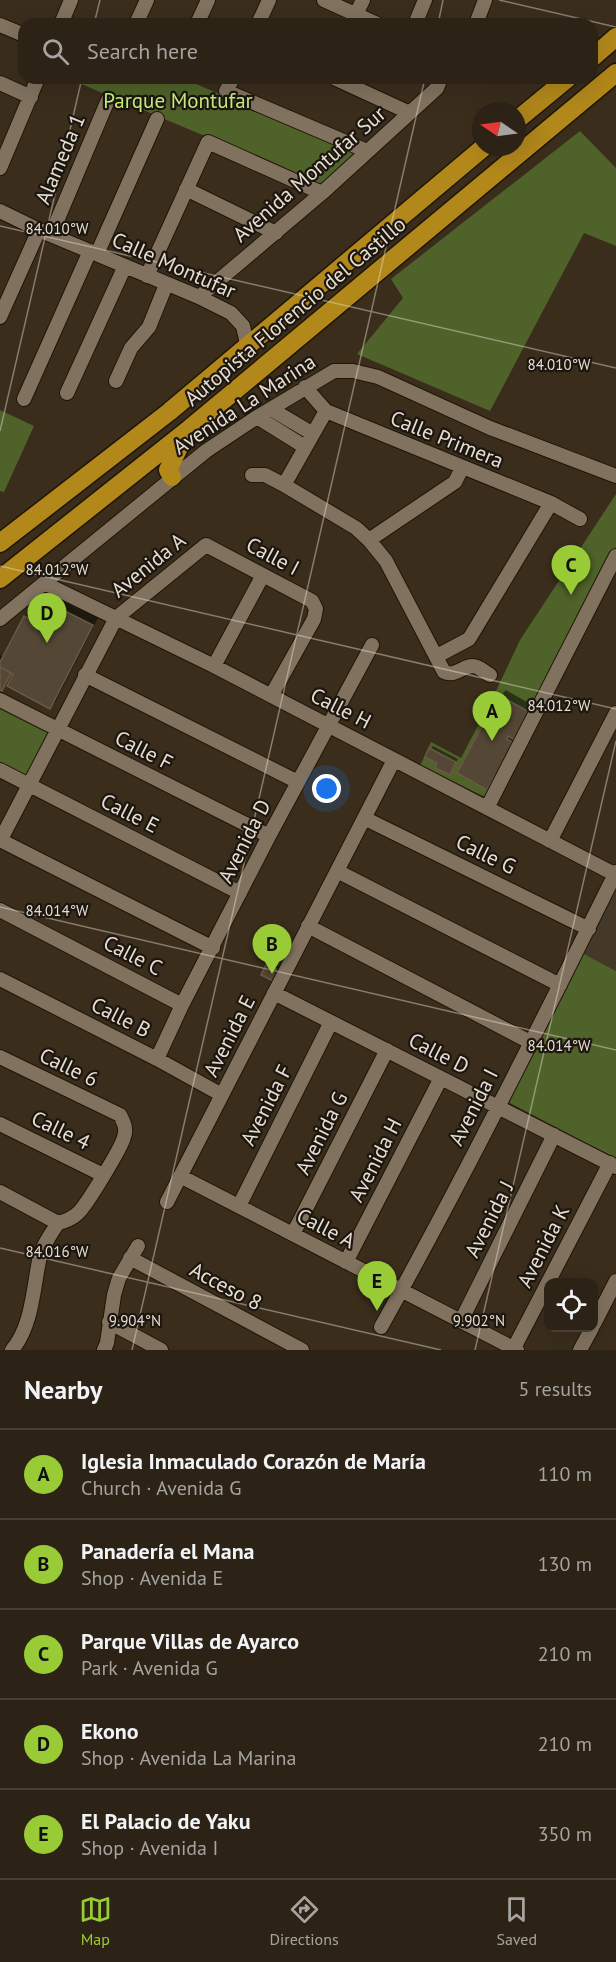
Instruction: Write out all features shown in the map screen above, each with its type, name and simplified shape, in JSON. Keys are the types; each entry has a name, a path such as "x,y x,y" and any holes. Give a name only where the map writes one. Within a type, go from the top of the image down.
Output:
{"highway":[{"path":"598,52 616,37"},
{"name":"Autopista Florencio del Castillo","path":"0,579 189,429 616,73"},
{"path":"526,113 561,84"},
{"name":"Autopista Florencio del Castillo","path":"0,543 169,412 473,156"},
{"path":"172,477 168,470 172,458 189,429"}],"street":[{"path":"64,18 71,0"},
{"path":"139,18 147,0"},
{"path":"200,18 208,0"},
{"path":"261,18 269,0"},
{"path":"324,0 363,18"},
{"path":"356,15 363,0"},
{"path":"418,18 425,0"},
{"path":"478,18 485,0"},
{"path":"0,25 18,32"},
{"path":"0,83 31,97"},
{"path":"0,168 4,147 36,84"},
{"path":"230,84 226,91 367,152"},
{"path":"347,84 410,113"},
{"name":"Avenida Montufar Sur","path":"199,297 322,193 437,88 439,84"},
{"name":"Alameda 1","path":"0,318 45,232 108,100"},
{"path":"24,399 157,119"},
{"path":"147,276 208,142 322,193"},
{"path":"186,189 276,233"},
{"name":"Calle Montufar","path":"0,211 231,313 243,326 248,344"},
{"path":"67,393 125,266"},
{"path":"116,381 131,348 149,327 166,285"},
{"name":"Avenida La Marina","path":"0,619 206,451 305,387 334,371 353,371 378,377 490,428 616,476"},
{"name":"Calle Primera","path":"305,387 326,411 551,504 580,519"},
{"path":"271,409 313,434"},
{"path":"284,485 326,411"},
{"path":"257,417 305,447"},
{"path":"369,540 455,482 462,468"},
{"path":"252,475 265,475 284,485 356,528 369,540 386,561 444,672 449,674 473,666 490,675"},
{"path":"436,656 470,639 551,504"},
{"name":"Calle I","path":"206,545 312,601 316,609 314,619 271,696"},
{"name":"Avenida A","path":"0,840 116,618 206,545"},
{"path":"487,808 616,556"},
{"path":"214,666 263,575"},
{"name":"Calle H","path":"44,583 214,666 616,874"},
{"name":"Avenida D","path":"157,1059 182,1005 269,836 372,645"},
{"path":"85,675 298,782"},
{"name":"Calle F","path":"0,700 269,836"},
{"path":"550,841 616,713"},
{"name":"Avenida E","path":"167,1202 394,760"},
{"name":"Calle E","path":"0,770 240,893"},
{"name":"Calle G","path":"364,818 589,929"},
{"path":"0,840 213,948"},
{"path":"337,871 560,985"},
{"name":"Avenida I","path":"381,1327 498,1107 616,874"},
{"name":"Calle C","path":"0,910 182,1005"},
{"path":"308,926 530,1042"},
{"name":"Calle B","path":"0,979 157,1059 222,1095"},
{"name":"Calle D","path":"274,993 613,1165"},
{"name":"Avenida F","path":"239,1206 331,1022"},
{"name":"Avenida G","path":"293,1234 387,1050"},
{"name":"Calle 6","path":"0,1057 120,1115 125,1127 124,1139 103,1174"},
{"name":"Avenida H","path":"346,1262 441,1078"},
{"name":"Calle 4","path":"0,1124 103,1174"},
{"name":"Avenida J","path":"461,1321 554,1135"},
{"name":"Avenida K","path":"515,1349 613,1165"},
{"path":"0,1192 58,1223 68,1221 80,1211 103,1174"},
{"name":"Calle A","path":"180,1176 515,1349"},
{"path":"12,1350 31,1306 39,1259 58,1223"},
{"name":"Acceso 8","path":"109,1322 119,1278 134,1252 302,1350"},
{"path":"598,1316 616,1281"},
{"path":"104,1350 109,1322 161,1350"},
{"path":"580,1350 590,1332"}],"shaded area":[{"path":"616,885 616,971 582,953"}],"green space":[{"name":"Parque Montufar","path":"81,84 196,84 360,154 321,185"},
{"path":"580,131 616,168 616,246 584,233 490,411 357,354 403,298 391,279"},
{"path":"0,410 34,426 4,492 0,491"},
{"path":"616,494 616,550 485,797 420,766 431,742 461,758 520,640","holes":["499,695 529,712 508,736 507,739 513,743 487,790 457,773 482,724 485,725"]},
{"path":"0,707 49,733 26,776 0,763"},
{"path":"582,953 616,971 616,1159 506,1101"}],"building":[{"path":"43,600 93,625 50,709 7,686 13,674 0,667 0,662 24,616 33,620"},
{"path":"0,667 11,673 2,691 0,690"},
{"path":"499,695 529,712 515,740 508,736 507,739 513,743 487,790 457,773 483,724 485,725"},
{"path":"429,748 456,762 450,775 435,768 437,763 425,757"},
{"path":"266,965 283,972 277,983 261,975"}],"place":[{"name":"Parque Villas de Ayarco","path":"571,595"},
{"name":"Ekono","path":"47,643"},
{"name":"Iglesia Inmaculado Corazón de María","path":"492,741"},
{"name":"Panadería el Mana","path":"272,974"},
{"name":"El Palacio de Yaku","path":"377,1311"}]}
